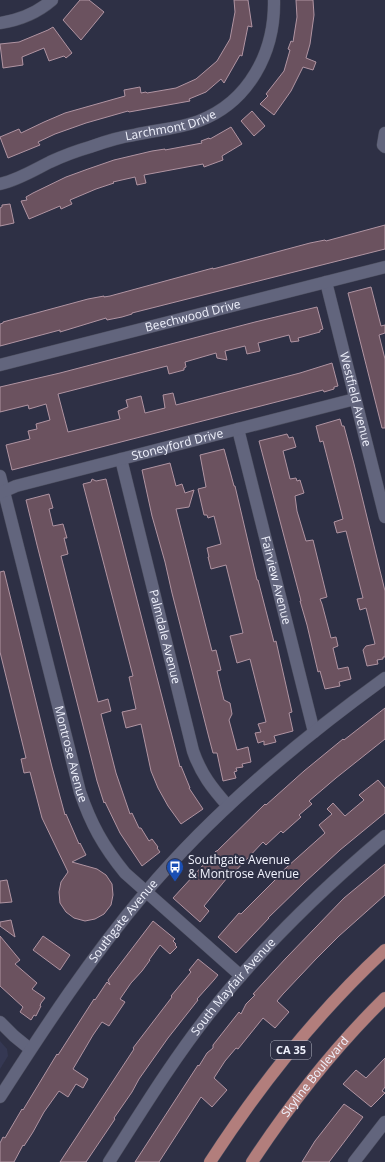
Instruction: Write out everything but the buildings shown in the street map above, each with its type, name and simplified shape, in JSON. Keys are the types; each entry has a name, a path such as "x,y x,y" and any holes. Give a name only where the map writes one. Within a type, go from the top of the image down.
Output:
{"main road":[{"name":"CA 35","path":"210,1162 252,1099 296,1044 343,992 385,950"},
{"name":"Skyline Boulevard","path":"252,1162 283,1116 316,1074 348,1036 385,998"}],"street":[{"path":"0,23 24,18 38,11 52,0"},
{"name":"Larchmont Drive","path":"0,184 8,182 52,161 90,146 132,135 182,126 212,115 238,94 250,82 259,68 272,35 274,0"},
{"path":"385,133 383,145 385,147"},
{"name":"Beechwood Drive","path":"0,365 385,267"},
{"name":"Westfield Avenue","path":"326,282 385,517"},
{"name":"Stoneyford Drive","path":"2,492 16,486 355,399"},
{"name":"Fairview Avenue","path":"238,429 314,732"},
{"name":"Palmdale Avenue","path":"121,459 193,751 204,777 213,790 228,806"},
{"name":"Montrose Avenue","path":"0,476 2,492 80,792 96,833 125,873 241,976"},
{"name":"Southgate Avenue","path":"0,1097 30,1050 88,966 146,892 173,862 228,806 314,732 385,678"},
{"name":"South Mayfair Avenue","path":"109,1162 183,1049 209,1014 241,976 277,936 313,900 385,836"},
{"path":"0,1022 30,1050"},
{"path":"354,1162 385,1122"}],"shaded area":[{"path":"0,1041 7,1049 8,1056 0,1069"}],"place":[{"name":"Southgate Avenue & Montrose Avenue","path":"175,882"}]}
